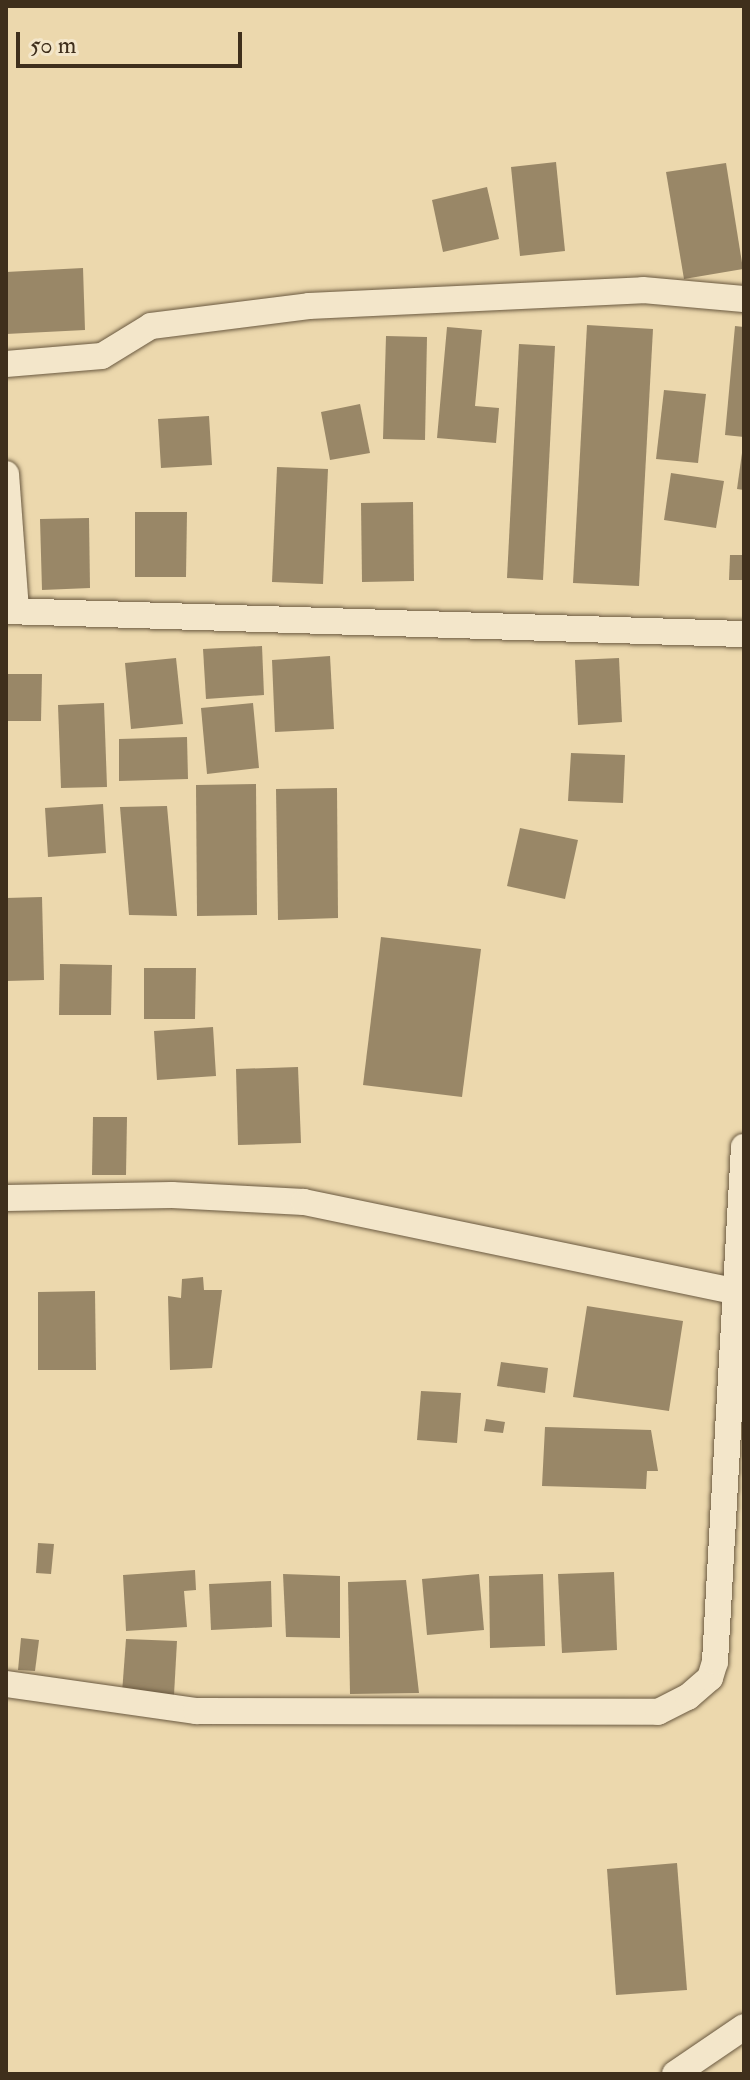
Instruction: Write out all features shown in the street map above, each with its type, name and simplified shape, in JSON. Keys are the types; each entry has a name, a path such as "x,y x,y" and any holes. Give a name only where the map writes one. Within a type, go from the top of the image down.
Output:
{"street":[{"path":"6,364 102,356 151,326 309,306 643,290 744,299"},
{"path":"6,474 11,611 744,634"},
{"path":"6,1684 196,1711 658,1712 688,1697 710,1678 715,1662 744,1147"},
{"path":"6,1198 172,1195 304,1202 738,1292"},
{"path":"675,2074 744,2027"}],"building":[{"path":"556,162 565,251 520,256 511,167"},
{"path":"726,163 743,269 684,279 666,172"},
{"path":"487,187 499,239 443,252 432,200"},
{"path":"83,268 85,330 6,334 6,272"},
{"path":"587,325 653,329 639,586 573,583"},
{"path":"735,326 744,327 744,437 725,435"},
{"path":"447,327 482,330 475,406 499,408 496,443 437,438"},
{"path":"386,336 427,337 425,440 383,439"},
{"path":"519,344 555,346 543,580 507,578"},
{"path":"664,390 706,394 698,463 656,459"},
{"path":"360,404 370,453 330,460 321,412"},
{"path":"209,416 212,465 161,468 158,419"},
{"path":"744,453 744,490 737,489"},
{"path":"277,467 328,469 323,584 272,582"},
{"path":"671,473 724,481 716,528 664,520"},
{"path":"413,502 414,581 362,582 361,503"},
{"path":"135,512 187,512 186,577 135,577"},
{"path":"89,518 90,588 42,590 40,519"},
{"path":"730,555 744,555 744,580 729,580"},
{"path":"262,646 264,695 206,699 203,649"},
{"path":"330,656 334,729 275,732 272,660"},
{"path":"176,658 183,724 131,729 125,663"},
{"path":"619,658 622,722 578,725 575,660"},
{"path":"6,674 42,674 41,721 6,721"},
{"path":"104,703 107,787 61,788 58,705"},
{"path":"253,703 259,768 207,774 201,708"},
{"path":"187,737 188,779 119,781 119,739"},
{"path":"571,753 625,755 623,803 568,801"},
{"path":"256,784 257,915 197,916 196,785"},
{"path":"337,788 338,918 278,920 276,789"},
{"path":"103,804 106,853 48,857 45,808"},
{"path":"167,806 177,916 129,915 120,807"},
{"path":"520,828 578,840 565,899 507,886"},
{"path":"42,897 44,980 6,981 6,898"},
{"path":"381,937 481,949 462,1097 363,1085"},
{"path":"60,964 112,965 111,1015 59,1015"},
{"path":"144,968 196,968 195,1019 144,1019"},
{"path":"213,1027 216,1076 157,1080 154,1031"},
{"path":"298,1067 301,1143 238,1145 236,1069"},
{"path":"93,1117 127,1117 126,1175 92,1175"},
{"path":"203,1277 204,1290 222,1290 212,1368 170,1370 168,1296 181,1298 182,1279"},
{"path":"95,1291 96,1370 38,1370 38,1292"},
{"path":"587,1306 683,1321 669,1411 573,1397"},
{"path":"501,1362 548,1368 545,1393 497,1386"},
{"path":"421,1391 461,1393 457,1443 417,1440"},
{"path":"486,1419 505,1422 503,1433 484,1431"},
{"path":"545,1427 651,1430 658,1471 647,1471 646,1489 542,1486"},
{"path":"38,1543 54,1544 51,1574 36,1573"},
{"path":"195,1570 196,1590 184,1591 187,1627 126,1631 123,1575"},
{"path":"614,1572 617,1650 562,1653 558,1574"},
{"path":"283,1574 340,1576 340,1638 286,1637"},
{"path":"479,1574 484,1630 427,1635 422,1579"},
{"path":"543,1574 545,1646 490,1648 489,1576"},
{"path":"406,1580 419,1693 350,1694 348,1582"},
{"path":"271,1581 272,1627 211,1630 209,1584"},
{"path":"21,1638 39,1640 35,1671 18,1670"},
{"path":"126,1639 177,1641 174,1695 122,1693"},
{"path":"677,1863 687,1990 616,1995 607,1869"}]}
